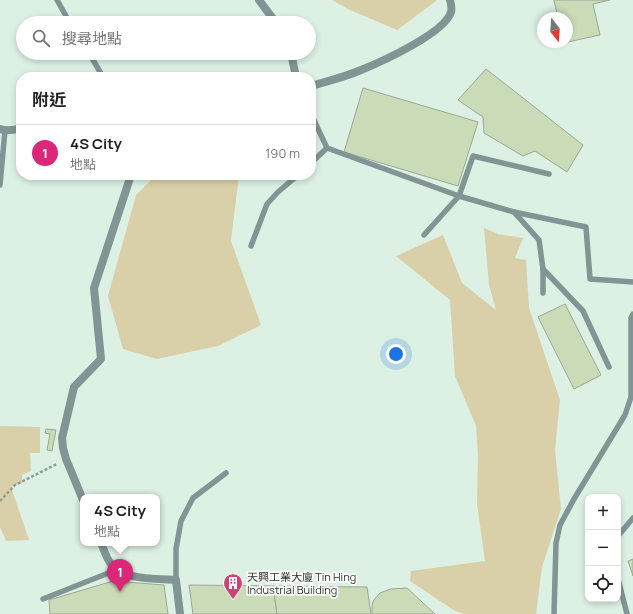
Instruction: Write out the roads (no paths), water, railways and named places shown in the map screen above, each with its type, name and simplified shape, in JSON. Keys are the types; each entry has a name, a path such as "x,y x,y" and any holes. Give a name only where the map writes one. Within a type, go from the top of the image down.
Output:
{"street":[{"path":"259,0 271,16"},
{"path":"316,84 360,71 396,55 421,41 443,24 451,12 450,0"},
{"path":"292,60 295,72"},
{"path":"2,130 16,129"},
{"path":"81,494 66,459 62,438 74,387 101,359 94,288 129,180"},
{"path":"102,546 108,559 116,570 129,576 176,580 180,614"}],"lane":[{"path":"57,0 66,16"},
{"path":"93,60 100,72"},
{"path":"316,125 327,148 459,196 514,212 586,227 590,279 633,282"},
{"path":"0,185 2,130"},
{"path":"316,158 327,148"},
{"path":"424,235 459,196 473,156 548,174"},
{"path":"251,246 267,204 292,180"},
{"path":"514,212 539,240 543,269 543,293"},
{"path":"543,269 583,311 609,367"},
{"path":"554,614 556,543 560,525 625,416 631,397 631,318 633,314"},
{"path":"176,580 176,549 181,521 193,498 226,473"},
{"path":"621,532 633,518"},
{"path":"43,598 116,570"},
{"path":"621,591 627,614"}],"place":[{"name":"4S City","path":"120,592"},
{"name":"天興工業大廈 Tin Hing Industrial Building","path":"233,600"}]}
